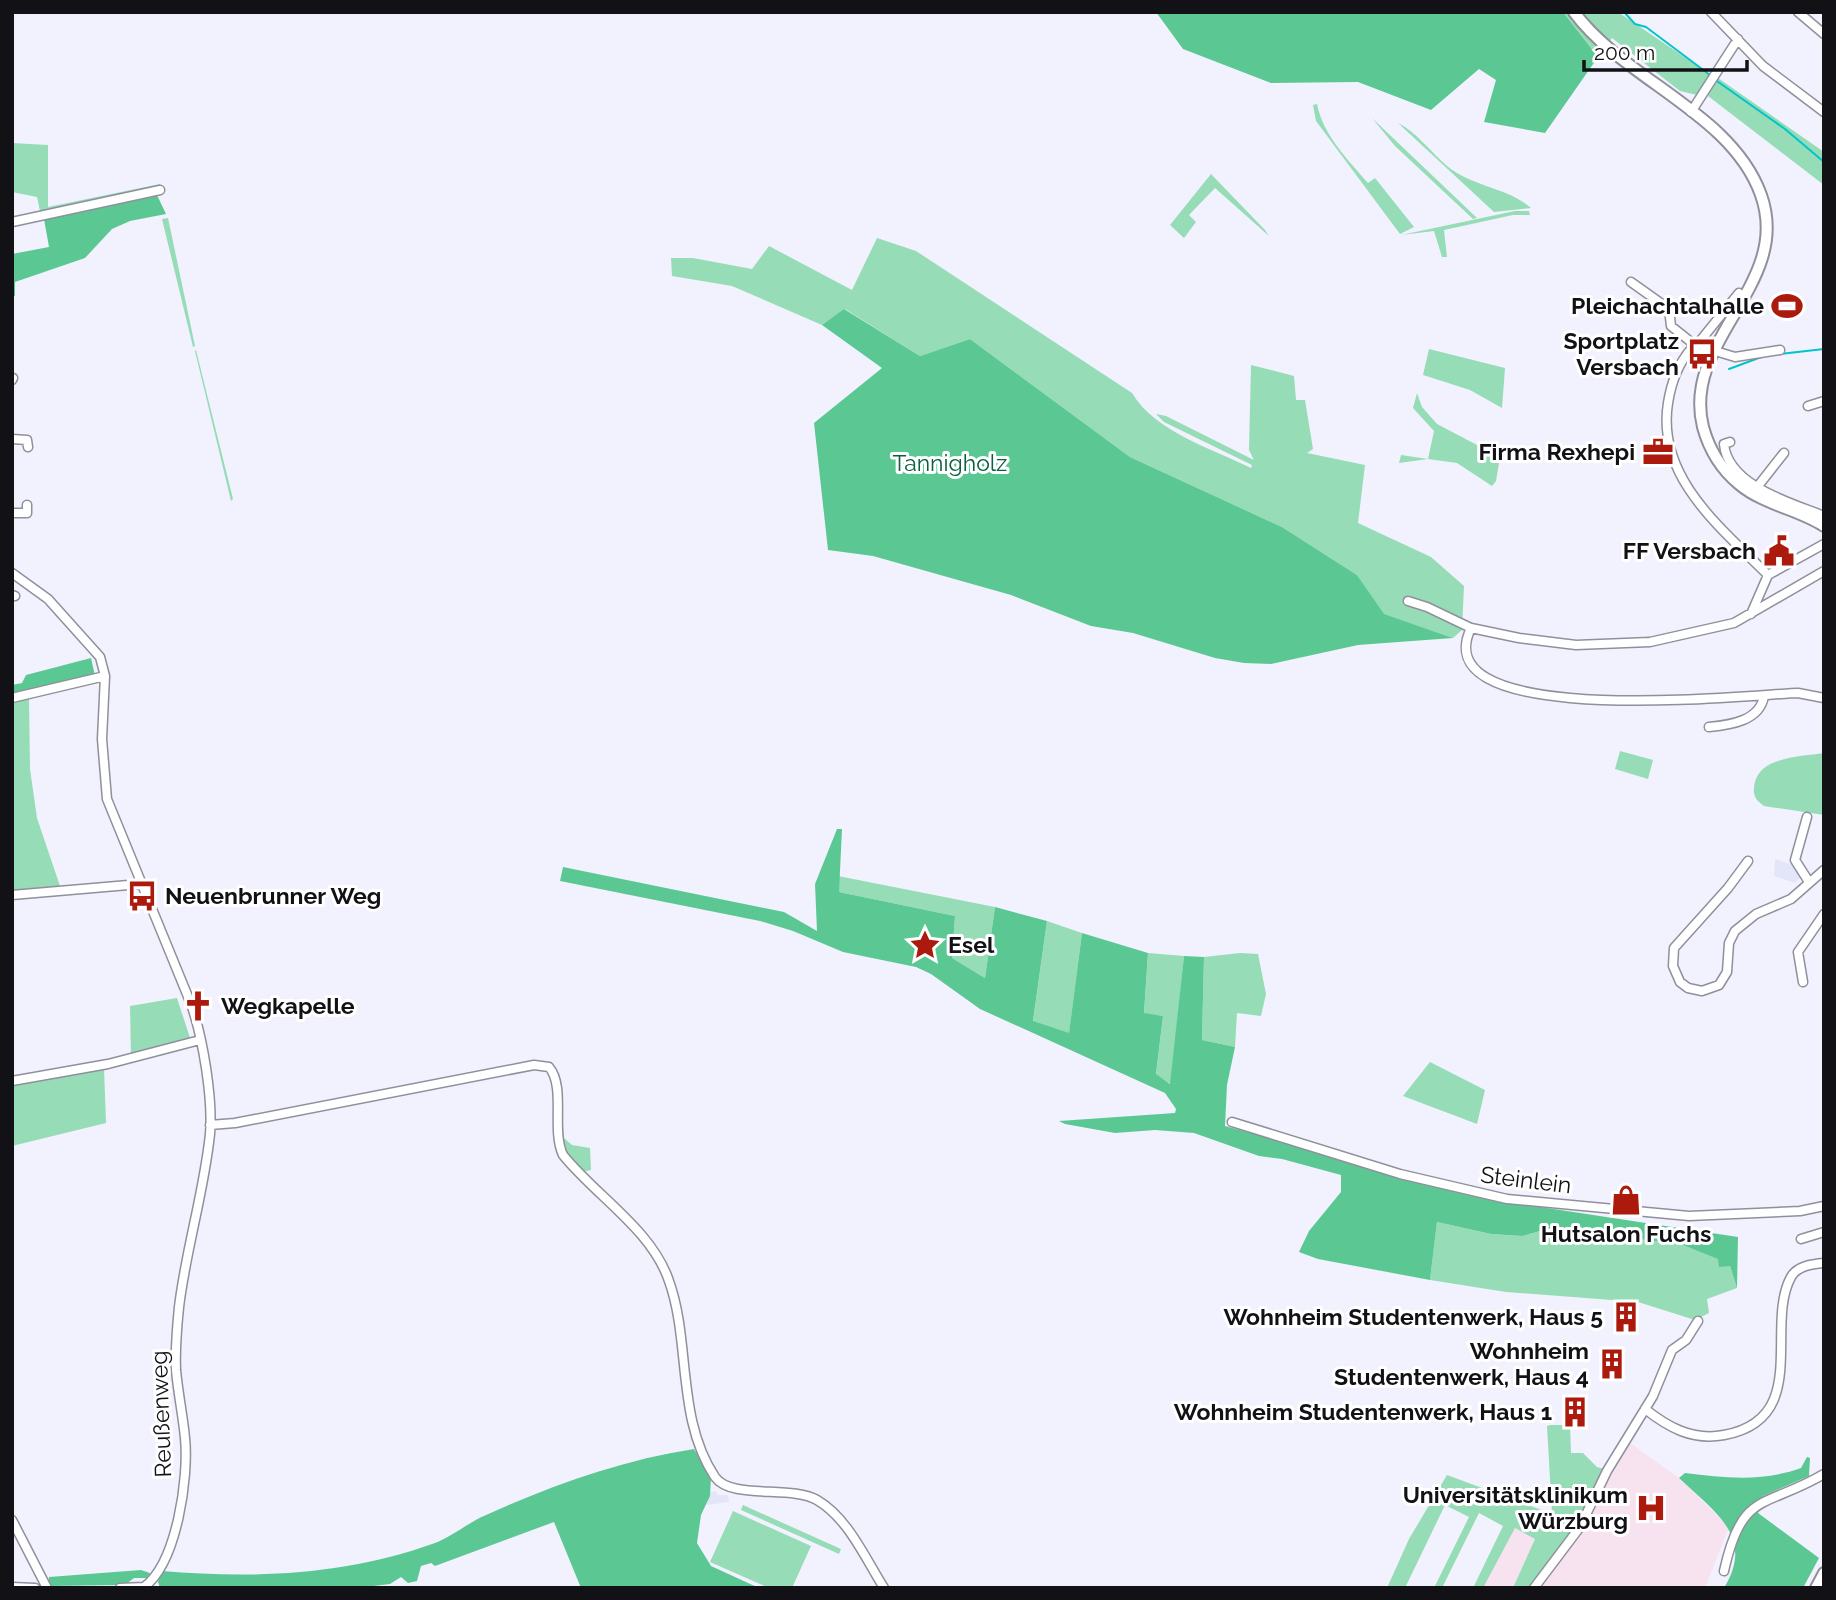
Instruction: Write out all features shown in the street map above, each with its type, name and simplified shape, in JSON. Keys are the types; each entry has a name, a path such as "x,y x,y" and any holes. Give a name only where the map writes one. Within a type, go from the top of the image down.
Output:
{"main road":[{"path":"1574,12 1602,44 1691,112 1740,160 1754,180 1764,204 1768,231 1765,255 1713,352 1701,383 1701,417 1705,435 1719,463 1754,495 1824,526"},
{"path":"1816,1588 1824,1573"}],"street":[{"path":"1711,12 1780,81 1824,112"},
{"path":"1798,12 1824,34"},
{"path":"1691,112 1738,39"},
{"path":"12,222 160,190"},
{"path":"1631,282 1669,309 1671,327 1696,346 1735,357 1780,350"},
{"path":"1742,296 1682,363 1668,400 1666,430 1674,467 1720,527 1768,575"},
{"path":"1808,405 1824,401"},
{"path":"12,439 27,440 28,447"},
{"path":"1730,442 1724,444 1728,458 1743,476 1758,486 1824,516"},
{"path":"1758,486 1784,453"},
{"path":"12,513 27,513 27,505"},
{"path":"1751,614 1768,575 1824,544"},
{"path":"1408,601 1427,607 1469,632 1567,644 1627,644 1669,639 1726,626 1824,571"},
{"path":"12,573 34,588 96,650 105,676 12,698"},
{"path":"1469,632 1468,658 1479,672 1499,684 1539,695 1629,702 1798,693 1824,698"},
{"name":"Reußenweg","path":"105,676 102,739 107,799 188,995 200,1040 210,1125 179,1307 176,1368 186,1440 186,1473 168,1554 158,1573 144,1587 120,1588"},
{"path":"1709,727 1748,718 1757,710 1764,696"},
{"path":"1807,817 1795,860 1809,882"},
{"path":"1748,860 1728,888 1674,948 1674,970 1680,982 1688,988 1702,991 1719,985 1727,972 1729,943 1735,931 1756,914 1791,899 1824,870"},
{"path":"12,895 140,884"},
{"path":"1803,982 1798,952 1824,914"},
{"path":"12,1081 107,1064 200,1040"},
{"path":"210,1125 235,1123 534,1065 549,1067 555,1079 558,1135 564,1155 645,1241 659,1259 670,1281 691,1411 702,1453 715,1478 730,1487 814,1498 839,1519 884,1588"},
{"name":"Steinlein","path":"1232,1122 1412,1178 1518,1201 1689,1216 1800,1211 1824,1206"},
{"path":"1801,1239 1824,1232"},
{"path":"1646,1409 1658,1421 1683,1433 1717,1436 1749,1427 1773,1400 1781,1372 1782,1307 1790,1279 1803,1267 1824,1263"},
{"path":"1534,1588 1580,1527 1594,1494 1646,1409 1672,1350 1686,1340 1698,1321"},
{"path":"1724,1572 1737,1530 1756,1505 1824,1474"},
{"path":"12,1520 47,1588"},
{"path":"12,1587 35,1588"}],"shaded area":[{"path":"1775,859 1796,866 1801,877 1795,883 1774,876"},
{"name":"Universitätsklinikum Würzburg","path":"1630,1443 1679,1478 1729,1527 1705,1588 1481,1588 1514,1524 1574,1541"},
{"path":"716,1491 718,1495 728,1495 729,1502 707,1505 709,1493"}],"green space":[{"path":"1156,12 1563,12 1598,57 1545,133 1484,122 1496,80 1479,69 1431,110 1358,82 1271,83 1183,49"},
{"path":"1563,12 1618,12 1711,75 1697,95 1680,91 1612,38 1598,57"},
{"path":"1718,78 1824,152 1824,185 1708,96"},
{"path":"1317,104 1330,137 1368,183 1375,178 1414,227 1400,234 1316,121 1313,105"},
{"path":"1372,118 1477,218 1473,219 1395,146"},
{"path":"1398,123 1457,173 1522,201 1531,208 1494,212"},
{"path":"12,143 48,145 48,207 160,184 161,187 41,216 37,197 12,192"},
{"path":"1211,174 1269,236 1215,188 1189,215 1196,222 1184,238 1170,225"},
{"path":"157,195 166,214 130,221 112,229 85,258 15,282 15,296 12,296 12,254 49,247 44,219"},
{"path":"1515,211 1529,211 1530,215 1513,215 1444,230 1447,257 1442,257 1434,231 1401,235"},
{"path":"168,218 195,346 193,347 162,219"},
{"path":"877,238 916,251 1132,393 1142,407 1170,429 1251,468 1252,465 1164,422 1156,414 1166,416 1254,460 1249,450 1251,365 1294,376 1296,400 1305,400 1313,449 1307,453 1365,465 1358,523 1431,557 1464,586 1462,630 1453,638 1383,614 1357,575 1282,527 1130,457 970,339 920,356 845,309 822,325 732,286 672,276 671,258 693,258 752,269 769,246 852,290"},
{"name":"Tannigholz","path":"844,309 920,356 970,339 1130,457 1282,527 1357,575 1384,614 1453,638 1358,645 1271,664 1244,663 1215,658 1133,633 1091,626 1011,595 873,556 828,550 814,423 882,368 822,325"},
{"path":"1429,349 1505,368 1502,408 1470,390 1423,375"},
{"path":"195,351 233,499 231,501"},
{"path":"1417,393 1422,407 1437,424 1500,457 1496,481 1492,486 1457,463 1428,459 1434,431 1413,408"},
{"path":"1401,455 1428,459 1399,463"},
{"path":"91,658 95,676 12,697 12,685 22,683 26,675"},
{"path":"29,698 30,769 37,818 61,889 12,894 12,702"},
{"path":"1620,751 1653,760 1648,779 1615,769"},
{"path":"1824,753 1824,815 1764,806 1756,798 1754,791 1757,777 1771,764 1792,757"},
{"path":"837,829 842,829 839,892 955,916 952,958 985,978 995,907 1047,921 1033,1021 1069,1033 1082,933 1148,953 1144,1013 1163,1016 1156,1074 1170,1084 1184,956 1204,957 1202,1040 1235,1047 1227,1085 1225,1126 1507,1202 1738,1237 1737,1288 1730,1266 1719,1267 1718,1259 1681,1244 1551,1228 1522,1236 1491,1234 1437,1222 1430,1280 1318,1259 1299,1252 1309,1231 1341,1192 1341,1175 1282,1159 1259,1156 1194,1133 1155,1130 1115,1133 1065,1124 1059,1121 1175,1113 1176,1109 1165,1093 980,1009 931,974 916,967 843,952 793,931 760,921 560,881 563,867 784,912 817,931 815,884"},
{"path":"838,876 995,907 985,978 952,958 955,916 839,892"},
{"path":"1047,921 1082,933 1069,1034 1033,1022"},
{"path":"1148,953 1184,956 1171,1084 1156,1075 1163,1016 1144,1014"},
{"path":"1258,954 1266,994 1261,1016 1237,1013 1235,1047 1202,1040 1204,957"},
{"path":"177,998 191,1041 131,1057 130,1006"},
{"path":"1430,1062 1485,1090 1477,1124 1403,1096"},
{"path":"104,1068 106,1123 12,1146 12,1085 61,1073"},
{"path":"559,1075 564,1138 572,1145 590,1148 591,1170 582,1172 563,1148"},
{"path":"1437,1222 1491,1234 1522,1236 1551,1228 1693,1244 1730,1266 1737,1288 1707,1299 1709,1313 1695,1320 1638,1302 1506,1292 1430,1280"},
{"path":"1570,1425 1571,1453 1583,1453 1597,1467 1604,1469 1578,1525 1531,1588 1513,1588 1535,1539 1515,1528 1483,1588 1473,1588 1503,1526 1479,1513 1442,1588 1434,1588 1469,1517 1445,1505 1405,1588 1387,1588 1409,1539 1447,1475 1552,1514 1547,1426"},
{"path":"694,1449 711,1478 710,1496 701,1515 697,1543 711,1566 759,1588 581,1588 554,1522 435,1566 431,1563 421,1566 417,1581 408,1583 401,1577 390,1584 357,1588 160,1588 158,1582 162,1571 232,1574 300,1572 402,1554 435,1543 480,1518 562,1484 614,1467"},
{"path":"1807,1457 1810,1458 1809,1476 1763,1496 1758,1513 1819,1558 1803,1588 1724,1588 1733,1570 1733,1539 1717,1514 1679,1478 1685,1473 1729,1477 1772,1475 1801,1468"},
{"path":"743,1505 841,1549 839,1554 741,1510"},
{"path":"733,1511 811,1546 792,1588 769,1588 710,1562"},
{"path":"141,1570 150,1573 147,1578 134,1578 125,1585 48,1586 49,1577"}],"waterway":[{"path":"1624,12 1635,24 1646,27 1710,75"},
{"path":"1714,79 1785,129 1824,162"},
{"path":"1780,354 1824,349"},
{"path":"1729,369 1764,356"}],"place":[{"name":"Pleichachtalhalle","path":"1787,306"},
{"name":"Sportplatz Versbach","path":"1702,354"},
{"name":"Firma Rexhepi","path":"1658,452"},
{"name":"FF Versbach","path":"1779,551"},
{"name":"Neuenbrunner Weg","path":"142,896"},
{"name":"Esel","path":"925,945"},
{"name":"Wegkapelle","path":"198,1006"},
{"name":"Hutsalon Fuchs","path":"1626,1200"},
{"name":"Wohnheim Studentenwerk, Haus 5","path":"1626,1317"},
{"name":"Wohnheim Studentenwerk, Haus 4","path":"1612,1364"},
{"name":"Wohnheim Studentenwerk, Haus 1","path":"1575,1412"},
{"name":"Universitätsklinikum Würzburg","path":"1651,1508"}]}
